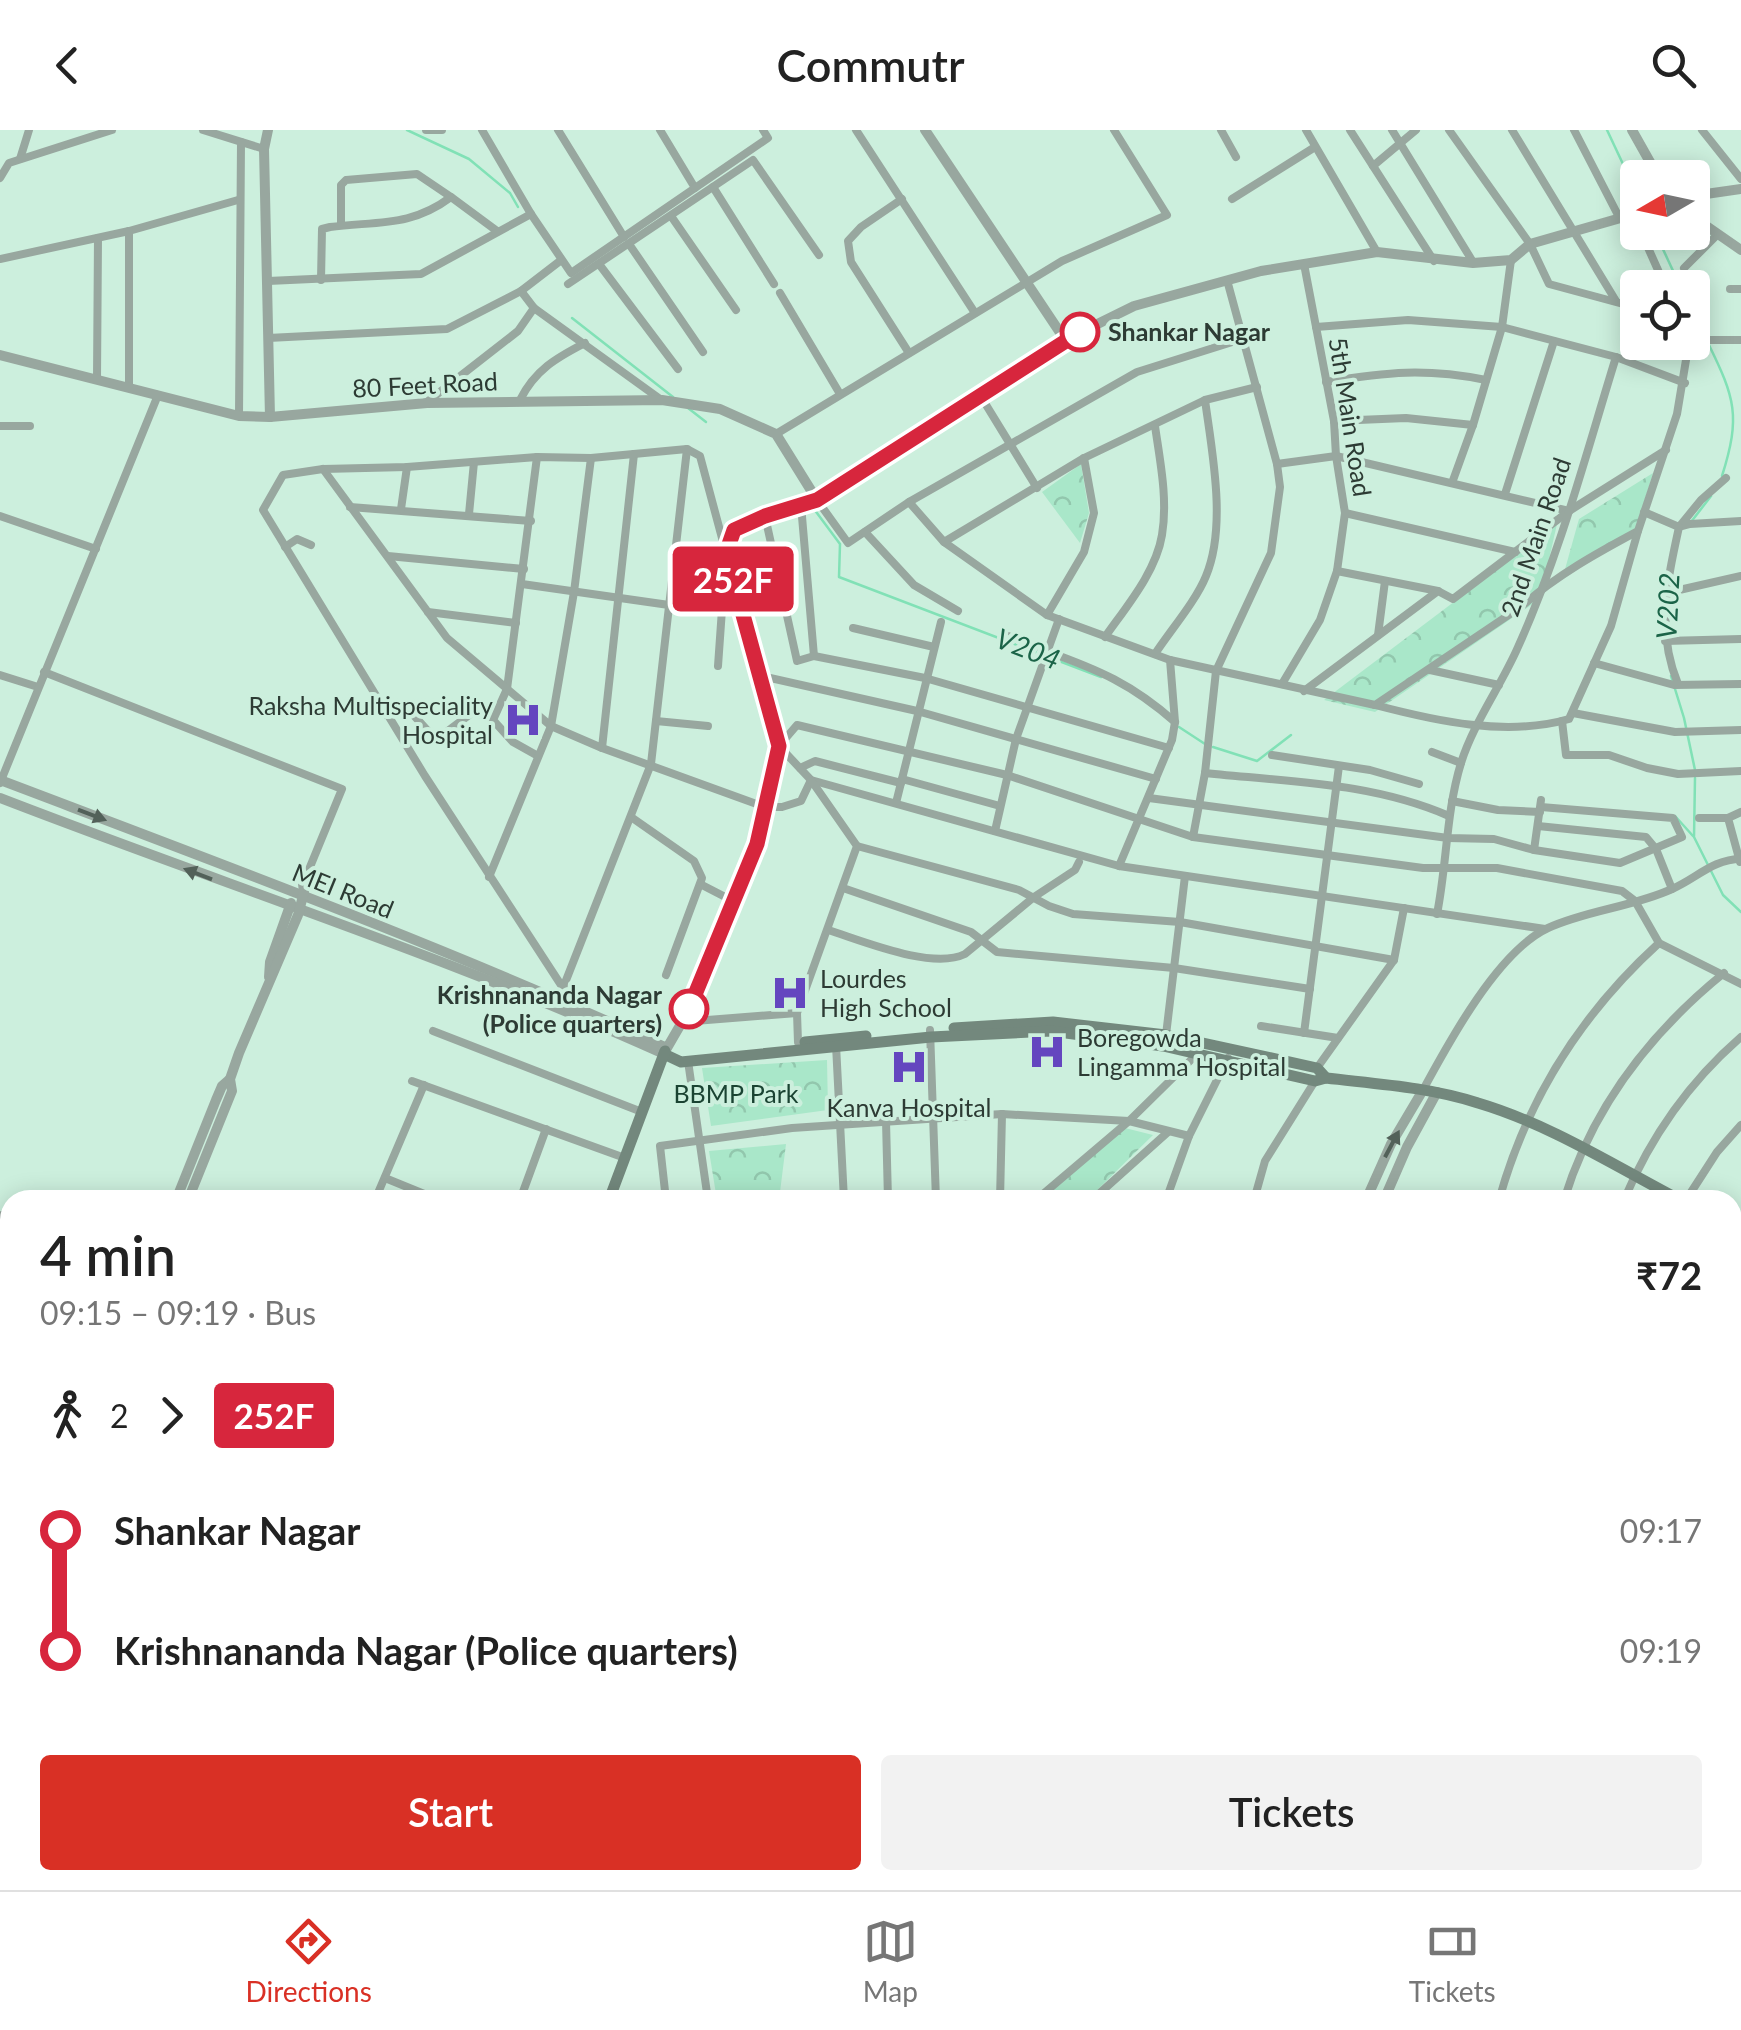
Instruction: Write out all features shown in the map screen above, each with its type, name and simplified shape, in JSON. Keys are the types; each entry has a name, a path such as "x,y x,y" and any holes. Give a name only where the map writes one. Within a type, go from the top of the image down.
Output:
{"main road":[{"path":"666,1051 681,1062 835,1042 931,1034 1052,1031 1165,1041 1319,1075 1437,1092 1479,1103 1527,1121 1663,1190"},
{"path":"1165,1041 1198,1053 1229,1055"},
{"path":"666,1051 681,1054 835,1042"},
{"path":"613,1190 666,1051"}],"street":[{"path":"20,158 29,130"},
{"path":"0,178 9,163 20,158 112,130"},
{"path":"205,130 264,149"},
{"path":"268,130 264,149 270,417"},
{"path":"426,130 442,130"},
{"path":"482,130 560,261 572,273 671,216 753,160 819,254"},
{"path":"558,130 626,240 703,352"},
{"path":"660,130 694,188"},
{"path":"568,284 694,188 768,138 763,130"},
{"path":"856,130 974,312"},
{"path":"925,130 1066,340"},
{"path":"1114,130 1167,215 1098,243 1027,282 776,434 809,503 848,543 910,502 1137,372 1245,338"},
{"path":"1221,130 1236,157"},
{"path":"1306,130 1377,252"},
{"path":"1350,130 1434,260"},
{"path":"1392,130 1474,263"},
{"path":"1373,166 1416,130"},
{"path":"1449,130 1530,244 1549,284 1620,303"},
{"path":"1512,130 1616,302"},
{"path":"718,666 726,553 734,530 809,503 1066,340 1134,306 1228,280 1377,252 1474,263 1511,260 1530,244 1619,218 1574,130"},
{"path":"1632,130 1648,160"},
{"path":"1702,130 1741,179"},
{"path":"239,416 240,142"},
{"path":"1232,199 1315,146"},
{"path":"341,226 342,185 346,180 417,174 497,231"},
{"path":"713,187 774,284"},
{"path":"1710,193 1741,188"},
{"path":"321,280 322,230 428,214 451,197"},
{"path":"902,199 860,227 848,241 852,262 909,353"},
{"path":"0,259 129,231 238,200"},
{"path":"268,282 421,274 532,214"},
{"path":"671,216 736,310"},
{"path":"1710,228 1741,250"},
{"path":"129,231 129,388"},
{"path":"1684,268 1718,234"},
{"path":"97,380 98,238"},
{"path":"1452,483 1474,425 1502,327 1511,260"},
{"path":"268,338 446,329 521,291 560,261"},
{"path":"599,264 678,370"},
{"name":"5th Main Road","path":"1282,684 1320,620 1337,571 1345,512 1334,421 1304,264"},
{"path":"1193,837 1205,773 1216,671 1271,553 1280,486 1228,280"},
{"path":"521,291 534,308 662,400"},
{"path":"780,293 840,394"},
{"path":"427,402 518,330 534,308"},
{"path":"1316,327 1408,320 1502,327 1616,357 1685,383"},
{"path":"1710,340 1741,340"},
{"path":"1504,494 1554,341"},
{"path":"520,400 531,378 585,342"},
{"name":"80 Feet Road","path":"0,355 239,416 270,417 427,402 662,400 720,409 776,434"},
{"name":"2nd Main Road","path":"1437,914 1461,763 1542,588 1616,357"},
{"path":"910,502 944,542 1048,615 1105,637 1170,660 1304,691 1479,725 1527,728 1562,720 1573,713 1611,626 1690,360"},
{"path":"1326,382 1425,370 1486,380"},
{"path":"944,542 1084,458 1205,400 1257,387"},
{"path":"0,781 158,395"},
{"path":"980,395 1038,488"},
{"path":"1155,654 1206,577 1210,559 1216,481 1205,400"},
{"path":"1334,421 1406,418 1474,425"},
{"path":"0,426 30,426"},
{"path":"1105,637 1146,575 1162,538 1164,496 1156,426"},
{"path":"560,997 651,764 686,449"},
{"path":"560,997 263,510 282,475 323,469 537,457 591,458 686,449 700,456 779,746 757,844 666,1051"},
{"path":"1337,571 1438,591 1454,600 1569,510 1666,450"},
{"path":"602,748 634,454"},
{"path":"1277,464 1336,456 1569,510"},
{"path":"493,720 507,689 537,457"},
{"path":"489,877 551,726 591,458"},
{"path":"1048,615 1084,552 1094,512 1084,458"},
{"path":"469,514 474,462"},
{"path":"401,509 407,467"},
{"path":"323,469 447,638 551,726 765,807 801,801 811,780"},
{"path":"1678,684 1667,658 1665,641 1669,563 1679,528 1701,500 1726,478"},
{"path":"809,503 814,656"},
{"path":"350,507 531,521"},
{"path":"1345,512 1515,552"},
{"path":"1644,512 1679,528 1741,521"},
{"path":"0,516 96,549"},
{"path":"765,516 798,662 814,656 925,678 1169,748"},
{"path":"1375,705 1522,606 1542,588 1638,531"},
{"path":"864,532 914,585 958,611"},
{"path":"285,547 298,539 311,545"},
{"path":"388,556 524,570"},
{"path":"1666,593 1741,576"},
{"path":"1378,635 1385,581"},
{"path":"522,584 669,605 722,607"},
{"path":"1304,691 1438,591"},
{"path":"428,612 516,624"},
{"path":"994,831 1016,739 1059,619"},
{"path":"896,803 941,622"},
{"path":"853,628 934,647"},
{"path":"1008,636 1045,654 1100,670 1142,693 1174,725"},
{"path":"1665,641 1741,639"},
{"path":"1118,866 1169,748 1174,725 1170,660"},
{"path":"1594,663 1678,684 1741,684"},
{"path":"1429,669 1499,685"},
{"path":"44,672 342,789 300,891 279,966 269,978 180,1190"},
{"path":"0,675 38,687"},
{"path":"761,676 917,711 1156,779"},
{"path":"387,714 409,710 436,740 473,712 493,720 513,742 538,756"},
{"path":"1573,713 1675,732 1741,730"},
{"path":"656,720 708,726"},
{"path":"1562,720 1566,755 1608,755 1678,774 1741,771"},
{"path":"779,746 797,725 1007,775 1193,837 1327,856 1446,868 1497,868 1622,891 1634,901 1660,943 1741,984"},
{"path":"779,746 811,780 857,846 1020,890 1073,914 1180,922 1394,960"},
{"path":"1432,752 1461,763"},
{"path":"1272,755 1382,772 1420,784"},
{"path":"800,768 814,761 1000,806"},
{"path":"1304,1033 1339,766"},
{"path":"1205,773 1336,785 1412,802 1450,816"},
{"path":"811,780 1118,866 1545,929"},
{"name":"MEI Road","path":"0,781 300,891 560,997 666,1051"},
{"path":"1149,798 1448,838 1484,838 1620,863 1682,837 1673,818 1541,806 1498,810 1454,791"},
{"name":"MEI Road","path":"0,798 295,907 560,997"},
{"path":"1534,850 1541,806"},
{"path":"1699,818 1728,818 1741,812"},
{"path":"631,817 694,861 700,870 702,886 666,975"},
{"path":"1370,1190 1391,1144 1454,1032 1508,960 1545,929 1672,889 1712,864 1740,860 1728,818"},
{"path":"1538,826 1646,836 1656,849 1672,889"},
{"path":"798,1042 797,1012 857,846"},
{"path":"828,930 946,961 965,954 1034,897 1075,870 1078,862"},
{"path":"1165,1041 1185,876"},
{"path":"702,886 733,901"},
{"path":"842,888 951,924 1006,954 1174,968 1310,989"},
{"path":"1257,1190 1265,1161 1338,1038 1394,960 1404,908"},
{"path":"1503,1190 1527,1121 1553,1071 1584,1024 1619,982 1660,943"},
{"path":"1568,1190 1582,1150 1608,1102 1644,1051 1724,973"},
{"path":"682,1022 797,1012"},
{"path":"1261,1026 1338,1038"},
{"path":"433,1031 642,1112"},
{"path":"931,1034 936,1190"},
{"path":"1628,1190 1657,1134 1686,1092 1741,1037"},
{"path":"835,1042 843,1190"},
{"path":"1048,1190 1129,1122 1198,1053"},
{"path":"1169,1190 1188,1136 1229,1055"},
{"path":"688,1061 706,1190"},
{"path":"192,1190 232,1091 230,1078"},
{"path":"412,1080 625,1158"},
{"path":"379,1190 424,1085"},
{"path":"1388,1190 1437,1092"},
{"path":"1000,1190 1002,1114"},
{"path":"665,1190 660,1146 839,1125 1002,1114 1129,1122 1188,1136"},
{"path":"886,1121 888,1190"},
{"path":"1690,1190 1741,1125"},
{"path":"524,1190 546,1129"},
{"path":"1103,1190 1168,1132"},
{"path":"384,1178 414,1190"}],"green space":[{"path":"1081,464 1089,513 1080,543 1042,492"},
{"path":"1653,473 1636,528 1562,580 1579,519"},
{"path":"1557,524 1540,599 1375,712 1324,700"},
{"name":"BBMP Park","path":"827,1060 828,1110 711,1126 702,1068"},
{"path":"1125,1128 1153,1135 1097,1190 1052,1190"},
{"path":"786,1144 780,1190 715,1190 709,1151"}],"waterway":[{"name":"V204","path":"407,130 469,159 510,193 518,207"},
{"name":"V202","path":"1607,130 1621,160"},
{"name":"V202","path":"1663,250 1673,270"},
{"name":"V204","path":"572,318 673,397"},
{"name":"V202","path":"1710,348 1732,408 1732,438 1722,476"},
{"name":"V204","path":"688,408 706,422"},
{"name":"V202","path":"1691,522 1711,496"},
{"name":"V204","path":"811,505 840,544 839,577 1101,677"},
{"name":"V202","path":"1671,676 1695,770"},
{"name":"V204","path":"1179,727 1205,744"},
{"name":"V204","path":"1213,747 1257,761 1291,735"},
{"name":"V202","path":"1695,778 1694,837 1723,895 1741,912"},
{"name":"V204","path":"1675,816 1693,836"}],"bus line":[{"name":"252F","path":"689,1009 757,844 779,746 726,553 734,530 817,500 1080,332"}],"place":[{"name":"Shankar Nagar","path":"1080,332"},
{"name":"Raksha Multispeciality Hospital","path":"523,720"},
{"name":"Lourdes High School","path":"790,993"},
{"name":"Krishnananda Nagar (Police quarters)","path":"689,1009"},
{"name":"Boregowda Lingamma Hospital","path":"1047,1052"},
{"name":"Kanva Hospital","path":"909,1067"}]}
